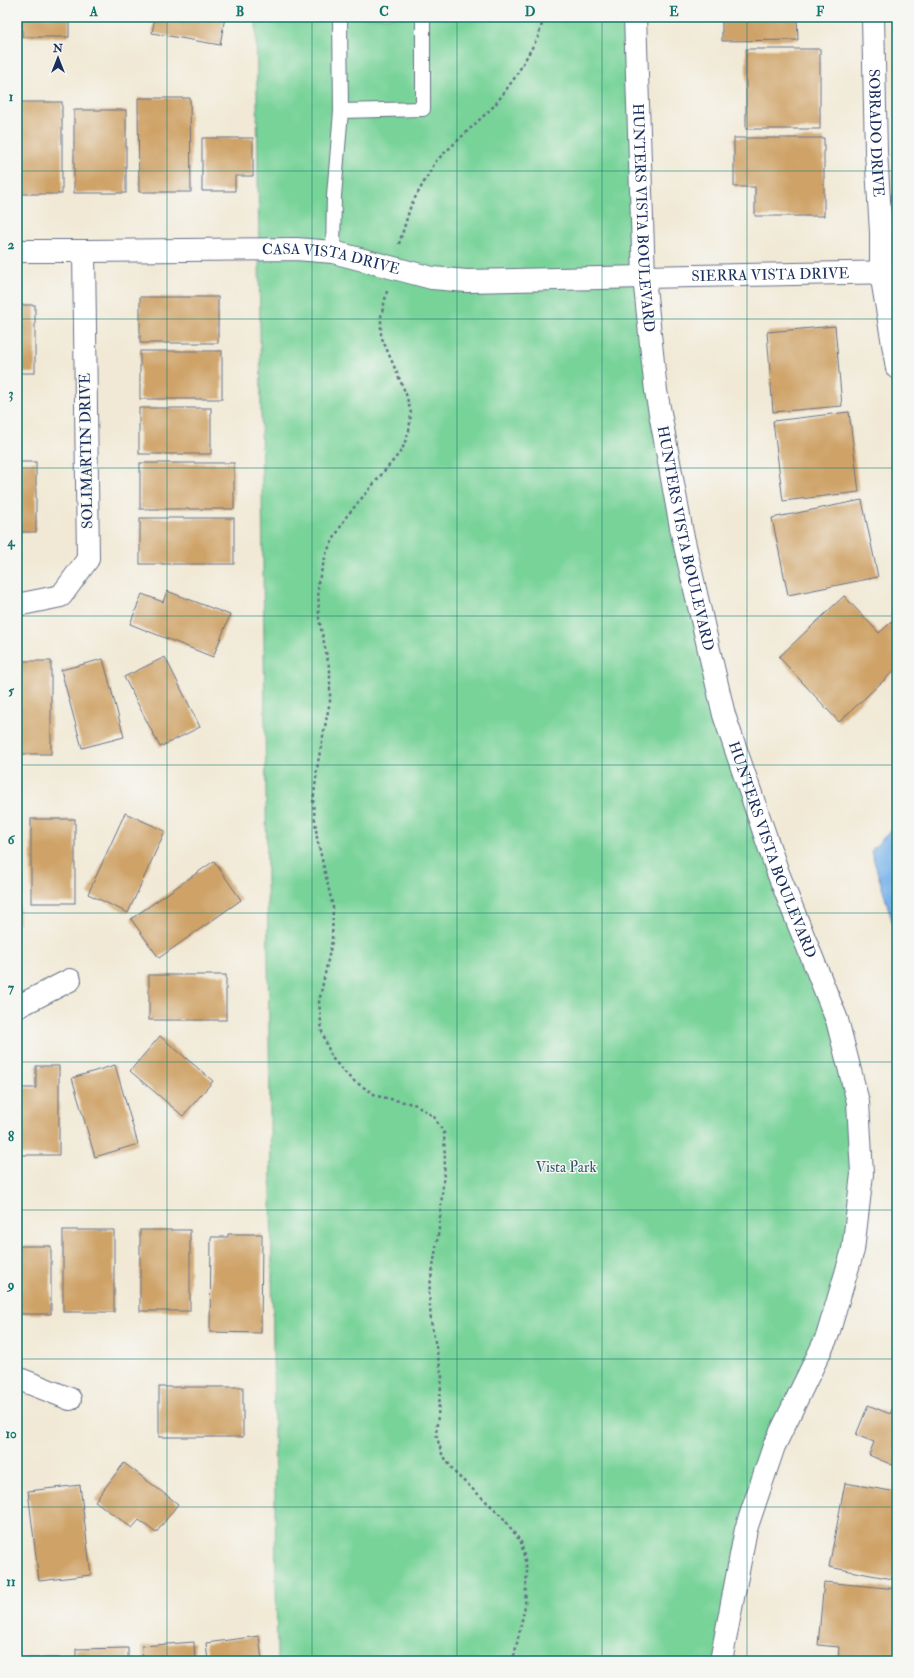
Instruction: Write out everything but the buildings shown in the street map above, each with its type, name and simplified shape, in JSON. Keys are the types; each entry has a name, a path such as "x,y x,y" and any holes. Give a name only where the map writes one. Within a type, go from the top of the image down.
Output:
{"street":[{"name":"HUNTERS VISTA BOULEVARD","path":"635,17 644,276 656,391 682,533 724,715 778,873 837,1020 858,1102 862,1174 853,1250 827,1337 774,1446 746,1529 720,1661"},
{"name":"SOBRADO DRIVE","path":"873,17 876,152 881,232 889,273 897,368"},
{"name":"CASA VISTA DRIVE","path":"17,251 84,252 296,249 333,252 392,269 432,278 467,281 644,276"},
{"name":"SOLIMARTIN DRIVE","path":"17,605 61,596 88,559 84,252"},
{"name":"SIERRA VISTA DRIVE","path":"644,276 889,273"},
{"path":"17,1007 70,980"},
{"path":"17,1378 70,1399"}],"lane":[{"path":"333,252 334,196 342,111 340,17"},
{"path":"342,111 422,109 422,17"}],"path":[{"path":"513,1661 525,1606 527,1570 521,1542 501,1515 456,1474 442,1454 436,1434 442,1376 431,1322 429,1292 439,1228 446,1161 444,1133 434,1117 417,1105 377,1096 351,1079 332,1058 322,1032 319,1002 332,940 333,907 316,838 313,803 318,762 330,701 330,671 319,620 318,583 327,551 346,517 402,450 409,431 411,413 406,394 381,336 381,317 392,269 411,205 436,161 495,105 516,76 535,44 544,17"}],"green space":[{"name":"Vista Park","path":"256,17 635,17 644,277 724,715 858,1102 853,1250 774,1446 721,1661 277,1661"}],"water":[{"path":"894,827 897,827 897,937 871,851"}]}
